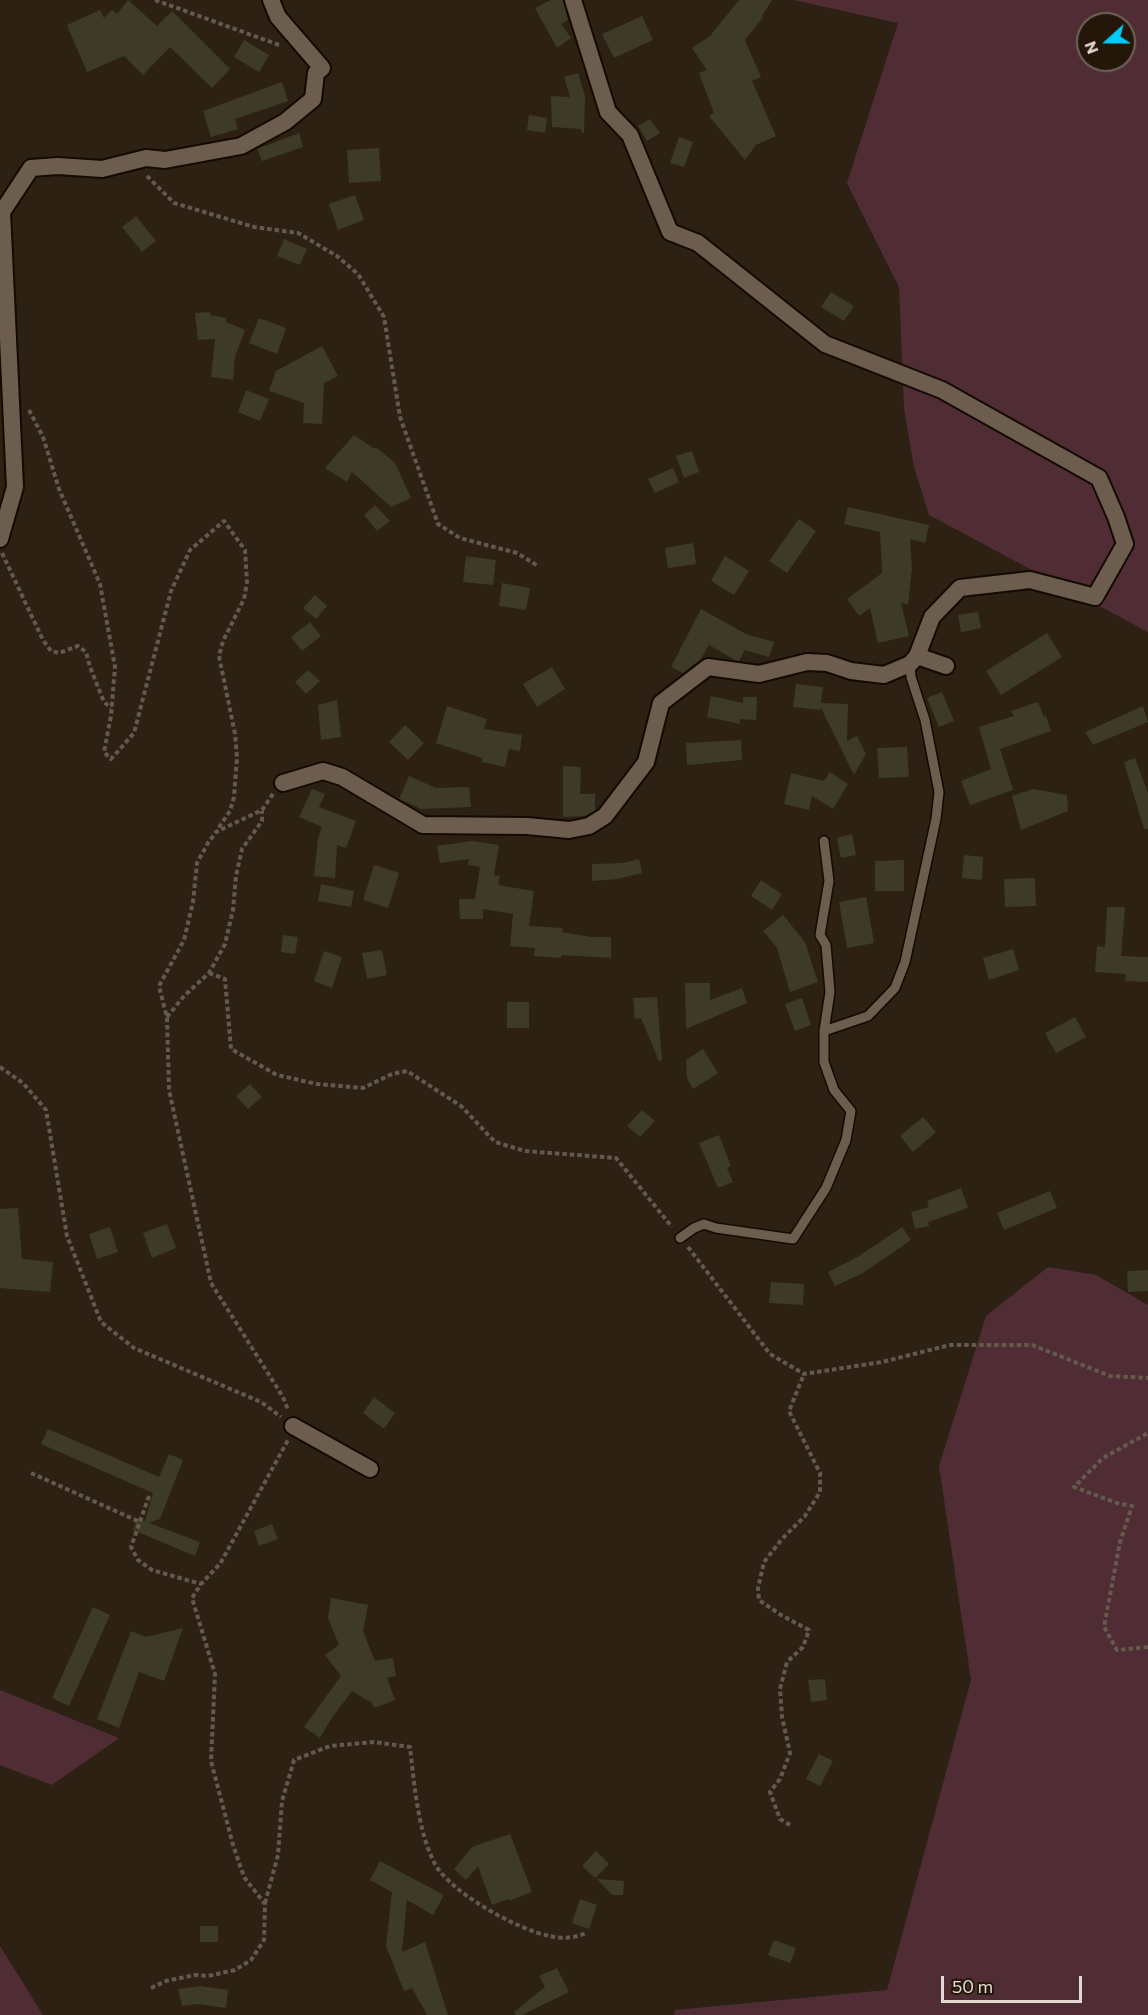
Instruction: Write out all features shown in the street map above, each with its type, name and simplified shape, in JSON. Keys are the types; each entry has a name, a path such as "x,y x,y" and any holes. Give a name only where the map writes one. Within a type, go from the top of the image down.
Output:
{"street":[{"path":"0,537 15,487 13,396 2,212 31,168 58,166 102,169 146,158 165,160 241,146 285,122 313,99 316,73 322,68 278,16 271,0"},
{"path":"573,0 608,112 630,135 670,232 698,243 825,344 942,390 1099,478 1125,544 1095,597 1030,580 960,588 932,617 913,660"},
{"path":"284,783 323,771 342,777 423,825 528,826 569,830 589,826 605,816 646,762 661,703 708,667 759,674 807,662 827,663 851,671 884,675 913,660 946,666"},
{"path":"293,1426 370,1469"}],"lane":[{"path":"824,1031 868,1016 895,988 905,962 936,819 939,792 925,720 911,677 913,660"},
{"path":"680,1238 704,1224 716,1228 793,1239 826,1188 846,1140 851,1111 834,1090 824,1062 824,1031 830,992 826,945 820,935 830,881 824,841"}],"path":[{"path":"155,0 289,49"},
{"path":"146,158 146,175 174,203 254,228 297,233 337,256 358,274 384,317 400,417 438,524 460,538 517,553 538,566"},
{"path":"13,396 31,412 43,436 59,489 100,584 115,667 104,752 111,759 134,733 171,591 190,550 224,521 245,550 247,582 244,599 223,641 219,656 235,734 237,757 234,797 230,811 197,863 194,902 184,940 159,986 167,1018 169,1090 211,1283 283,1397 293,1426 290,1436 220,1564 201,1584 192,1598 215,1674 211,1761 244,1877 265,1904"},
{"path":"0,550 43,640 51,651 59,652 78,646 86,652 104,702 111,708"},
{"path":"167,1018 184,996 209,973 225,944 233,910 236,876 242,849 262,821 262,810 270,797 284,783"},
{"path":"216,832 262,810"},
{"path":"209,973 225,979 231,1049 278,1075 317,1084 363,1088 392,1074 407,1071 461,1106 495,1142 525,1151 616,1158 770,1354 804,1374 882,1362 950,1345 1020,1345 1032,1346 1110,1376 1148,1378"},
{"path":"0,1067 22,1083 46,1110 67,1236 102,1322 134,1348 261,1402 293,1426"},
{"path":"790,1825 780,1819 770,1792 780,1779 790,1753 782,1717 780,1689 787,1662 803,1647 809,1630 759,1600 758,1588 764,1562 782,1539 805,1516 820,1492 820,1473 789,1411 804,1374"},
{"path":"1148,1433 1103,1458 1074,1487 1117,1503 1132,1506 1120,1542 1104,1628 1117,1650 1148,1647"},
{"path":"31,1473 140,1522"},
{"path":"149,1496 131,1547 138,1560 152,1570 201,1584"},
{"path":"151,1989 166,1981 235,1970 251,1960 264,1940 265,1904 278,1855 282,1801 294,1760 330,1746 374,1743 410,1747 418,1810 428,1845 436,1865 462,1893 509,1921 549,1936 575,1938 586,1934"}],"shaded area":[{"path":"793,0 1148,0 1148,632 929,515 914,467 904,408 899,287 847,183 898,23"},
{"path":"1048,1267 1096,1275 1148,1305 1148,2015 674,2015 675,2010 887,1990 971,1680 939,1466 986,1316"},
{"path":"0,1690 119,1738 52,1785 0,1765"},
{"path":"0,1946 43,2015 0,2015"}],"building":[{"path":"128,0 157,26 172,11 230,69 212,88 170,47 143,75 124,56 87,72 67,25 100,10 104,18 112,10 117,14"},
{"path":"551,0 563,0 568,20 561,24 571,38 557,48 535,8"},
{"path":"739,0 772,0 763,17 745,40 761,77 752,81 776,136 756,145 745,160 709,116 714,113 699,73 707,70 692,48 710,36"},
{"path":"642,16 653,40 614,58 602,34"},
{"path":"244,40 269,55 259,72 234,57"},
{"path":"578,73 585,96 584,133 581,129 552,127 551,96 570,97 564,77"},
{"path":"282,82 288,101 235,119 238,129 211,137 203,111"},
{"path":"529,115 547,118 545,133 527,130"},
{"path":"650,119 660,133 647,141 638,126"},
{"path":"299,133 303,147 262,161 257,149"},
{"path":"679,137 693,142 684,167 670,163"},
{"path":"379,148 381,181 349,183 347,150"},
{"path":"355,195 364,220 338,230 329,204"},
{"path":"136,216 156,241 142,252 122,227"},
{"path":"284,239 307,249 300,265 277,256"},
{"path":"831,292 854,306 844,321 821,307"},
{"path":"210,312 210,315 226,318 226,322 245,330 235,357 233,380 211,377 215,339 198,340 195,313"},
{"path":"259,318 286,328 277,354 249,343"},
{"path":"322,346 338,376 324,383 322,424 303,423 304,403 269,391 276,371"},
{"path":"246,390 269,399 260,421 238,412"},
{"path":"354,435 375,449 376,447 395,463 411,498 391,507 352,472 347,482 325,468"},
{"path":"692,451 699,472 684,478 676,456"},
{"path":"673,468 679,482 655,493 648,479"},
{"path":"375,505 390,521 377,531 364,515"},
{"path":"848,507 929,525 925,543 910,539 912,568 908,604 901,603 909,636 878,643 870,608 859,616 847,599 882,573 880,532 844,524"},
{"path":"799,519 816,531 787,573 769,561"},
{"path":"693,543 696,564 668,568 665,548"},
{"path":"466,556 496,560 493,585 463,582"},
{"path":"725,556 749,571 734,595 711,581"},
{"path":"502,583 530,588 526,610 499,606"},
{"path":"315,595 327,606 316,619 303,608"},
{"path":"701,609 746,634 774,642 769,657 745,650 739,661 709,645 701,659 683,673 671,667"},
{"path":"978,612 981,628 961,632 958,615"},
{"path":"310,622 321,636 302,651 291,637"},
{"path":"1047,633 1062,657 1001,695 986,671"},
{"path":"552,667 565,689 537,707 523,684"},
{"path":"308,670 320,681 306,694 295,682"},
{"path":"796,684 823,687 821,703 848,704 847,741 857,736 866,754 854,775 821,708 820,710 793,707"},
{"path":"942,692 954,721 939,727 927,698"},
{"path":"711,696 743,703 743,697 757,697 756,720 739,719 740,724 707,717"},
{"path":"337,700 341,737 321,740 318,705"},
{"path":"1038,702 1051,731 1000,749 1013,790 970,805 961,781 991,769 979,727 1014,716 1011,711"},
{"path":"447,706 487,719 484,729 522,735 520,751 509,749 505,767 482,762 482,758 436,743"},
{"path":"1143,706 1148,722 1093,745 1085,732"},
{"path":"405,725 424,743 408,760 389,742"},
{"path":"741,740 742,760 687,765 686,743"},
{"path":"907,747 909,777 879,778 877,748"},
{"path":"1135,758 1148,793 1148,829 1144,829 1124,762"},
{"path":"563,766 581,767 580,794 595,794 595,810 585,816 563,817"},
{"path":"830,772 848,784 833,809 812,796 809,810 784,804 791,773 824,781"},
{"path":"409,776 436,788 469,787 471,807 421,809 399,799"},
{"path":"312,789 325,794 319,807 356,821 346,848 337,845 335,878 314,876 318,838 322,827 299,817"},
{"path":"1033,789 1067,795 1068,811 1021,830 1012,796"},
{"path":"852,834 856,855 841,858 837,838"},
{"path":"472,841 499,845 494,875 500,876 498,885 534,891 529,926 563,928 562,932 591,937 611,937 611,958 534,956 535,948 510,946 513,914 483,909 483,919 460,919 459,899 475,899 480,867 468,865 469,859 440,863 437,846"},
{"path":"964,855 983,857 982,880 962,878"},
{"path":"639,859 642,873 617,879 592,881 592,864 622,863"},
{"path":"904,860 904,891 875,891 875,861"},
{"path":"374,865 399,873 388,908 363,900"},
{"path":"1035,878 1036,906 1005,907 1004,879"},
{"path":"761,880 782,894 772,910 751,896"},
{"path":"321,884 354,891 351,907 318,901"},
{"path":"866,897 874,943 847,948 839,902"},
{"path":"1107,907 1125,907 1121,956 1148,957 1148,982 1125,981 1126,974 1095,972 1097,946 1105,947"},
{"path":"783,915 805,942 818,982 790,992 777,948 763,931"},
{"path":"283,935 298,937 295,954 281,952"},
{"path":"1013,949 1019,970 989,980 983,958"},
{"path":"382,950 387,975 367,979 362,953"},
{"path":"324,951 342,957 332,988 314,981"},
{"path":"685,983 710,983 710,1000 742,988 747,1003 686,1029"},
{"path":"657,997 662,1060 659,1061 641,1018 635,1019 633,998"},
{"path":"802,998 811,1025 795,1031 785,1004"},
{"path":"507,1002 529,1002 529,1028 507,1028"},
{"path":"1075,1017 1086,1037 1056,1053 1045,1033"},
{"path":"703,1049 718,1073 693,1089 687,1078 686,1060"},
{"path":"250,1084 262,1097 248,1109 236,1096"},
{"path":"642,1110 655,1121 640,1137 627,1126"},
{"path":"923,1117 936,1132 913,1152 900,1136"},
{"path":"719,1135 731,1166 727,1168 733,1182 718,1188 699,1143"},
{"path":"961,1188 968,1208 928,1222 929,1226 915,1229 911,1212 929,1207 927,1201"},
{"path":"1050,1191 1057,1208 1004,1230 997,1213"},
{"path":"18,1208 22,1259 53,1262 50,1292 0,1288 0,1209"},
{"path":"167,1224 176,1248 152,1258 143,1233"},
{"path":"110,1227 118,1252 97,1259 89,1234"},
{"path":"902,1227 911,1240 863,1273 835,1286 828,1272 859,1256"},
{"path":"1148,1270 1148,1291 1128,1292 1127,1271"},
{"path":"771,1282 804,1284 803,1305 769,1303"},
{"path":"374,1397 395,1413 384,1429 363,1413"},
{"path":"48,1429 159,1477 169,1454 183,1460 160,1519 149,1523 200,1542 195,1556 133,1530 137,1518 145,1521 153,1493 41,1444"},
{"path":"272,1524 278,1539 259,1546 254,1531"},
{"path":"331,1598 368,1605 363,1631 375,1661 393,1658 396,1676 387,1678 395,1700 374,1708 372,1703 352,1691 320,1738 304,1727 341,1676 325,1655 339,1645 328,1618"},
{"path":"93,1607 110,1615 69,1706 52,1698"},
{"path":"183,1628 164,1681 139,1672 119,1728 97,1719 131,1631 146,1637"},
{"path":"825,1679 827,1700 811,1702 808,1680"},
{"path":"819,1754 833,1761 820,1786 806,1779"},
{"path":"510,1834 532,1892 492,1905 478,1866 466,1880 454,1869 472,1847"},
{"path":"596,1851 609,1864 595,1878 582,1866"},
{"path":"380,1861 444,1895 433,1915 407,1900 402,1952 425,1942 448,2015 427,2015 412,1988 404,1991 386,1946 392,1892 370,1880"},
{"path":"597,1879 624,1881 623,1895 612,1895"},
{"path":"580,1899 597,1905 589,1929 572,1923"},
{"path":"200,1926 218,1926 218,1942 200,1942"},
{"path":"774,1940 796,1948 790,1963 768,1955"},
{"path":"557,1968 569,1992 522,2015 516,2015 514,2012 545,1987 539,1976"},
{"path":"201,1986 228,1990 226,2008 198,2004 182,2006 178,1989"}]}
